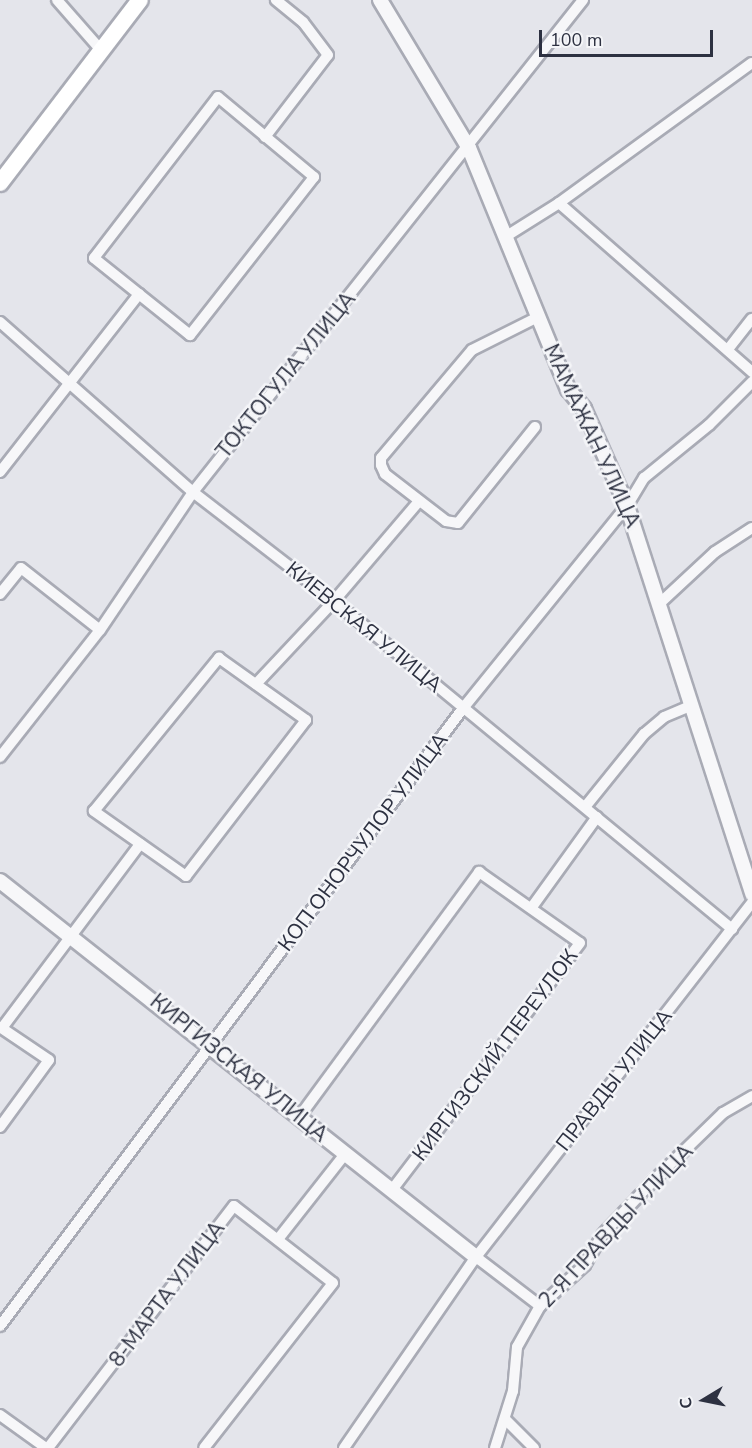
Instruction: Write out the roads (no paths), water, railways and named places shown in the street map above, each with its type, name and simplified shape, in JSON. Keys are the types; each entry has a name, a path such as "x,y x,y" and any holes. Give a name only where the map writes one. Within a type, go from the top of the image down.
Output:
{"main road":[{"path":"0,183 140,0"}],"street":[{"path":"57,0 101,50"},
{"path":"265,137 328,56 303,22 276,0"},
{"name":"МАМАЖАН УЛИЦА","path":"380,0 469,148 568,389 584,409 627,506 752,894"},
{"name":"ТОКТОГУЛА УЛИЦА","path":"0,758 4,743 100,630 193,492 469,148 583,0"},
{"path":"505,237 559,203 752,63"},
{"path":"218,98 314,177 190,335 139,294 94,258 218,98"},
{"path":"559,203 729,348 752,372"},
{"path":"0,472 139,294"},
{"path":"535,427 458,523 446,521 385,474 381,458 472,350 538,317"},
{"path":"729,348 752,319"},
{"name":"КИЕВСКАЯ УЛИЦА","path":"0,322 71,382 193,492 334,601 732,929"},
{"name":"КОП ОНОРЧУЛОР УЛИЦА","path":"0,1326 464,707 627,506 644,478 709,425 752,382"},
{"path":"256,684 334,601 419,501"},
{"path":"660,604 715,552 752,528"},
{"path":"0,594 21,568 100,630"},
{"path":"219,658 256,684 306,720 186,876 94,811 219,658"},
{"path":"585,807 644,734 664,717 692,705"},
{"path":"532,907 597,817"},
{"path":"0,1127 50,1060 1,1027 140,844"},
{"name":"КИРГИЗСКИЙ ПЕРЕУЛОК","path":"300,1116 479,872 532,907 580,943 393,1190"},
{"name":"КИРГИЗСКАЯ УЛИЦА","path":"0,881 73,935 476,1257"},
{"name":"ПРАВДЫ УЛИЦА","path":"344,1448 476,1257 752,903"},
{"name":"2-Я ПРАВДЫ УЛИЦА","path":"495,1448 513,1391 517,1347 540,1306 585,1265 603,1235 654,1180 723,1113 752,1096"},
{"path":"279,1238 346,1153"},
{"name":"8-МАРТА УЛИЦА","path":"0,1415 47,1448 234,1206 279,1238 333,1283 204,1448"},
{"path":"476,1257 540,1306"},
{"path":"505,1419 534,1448"}]}
